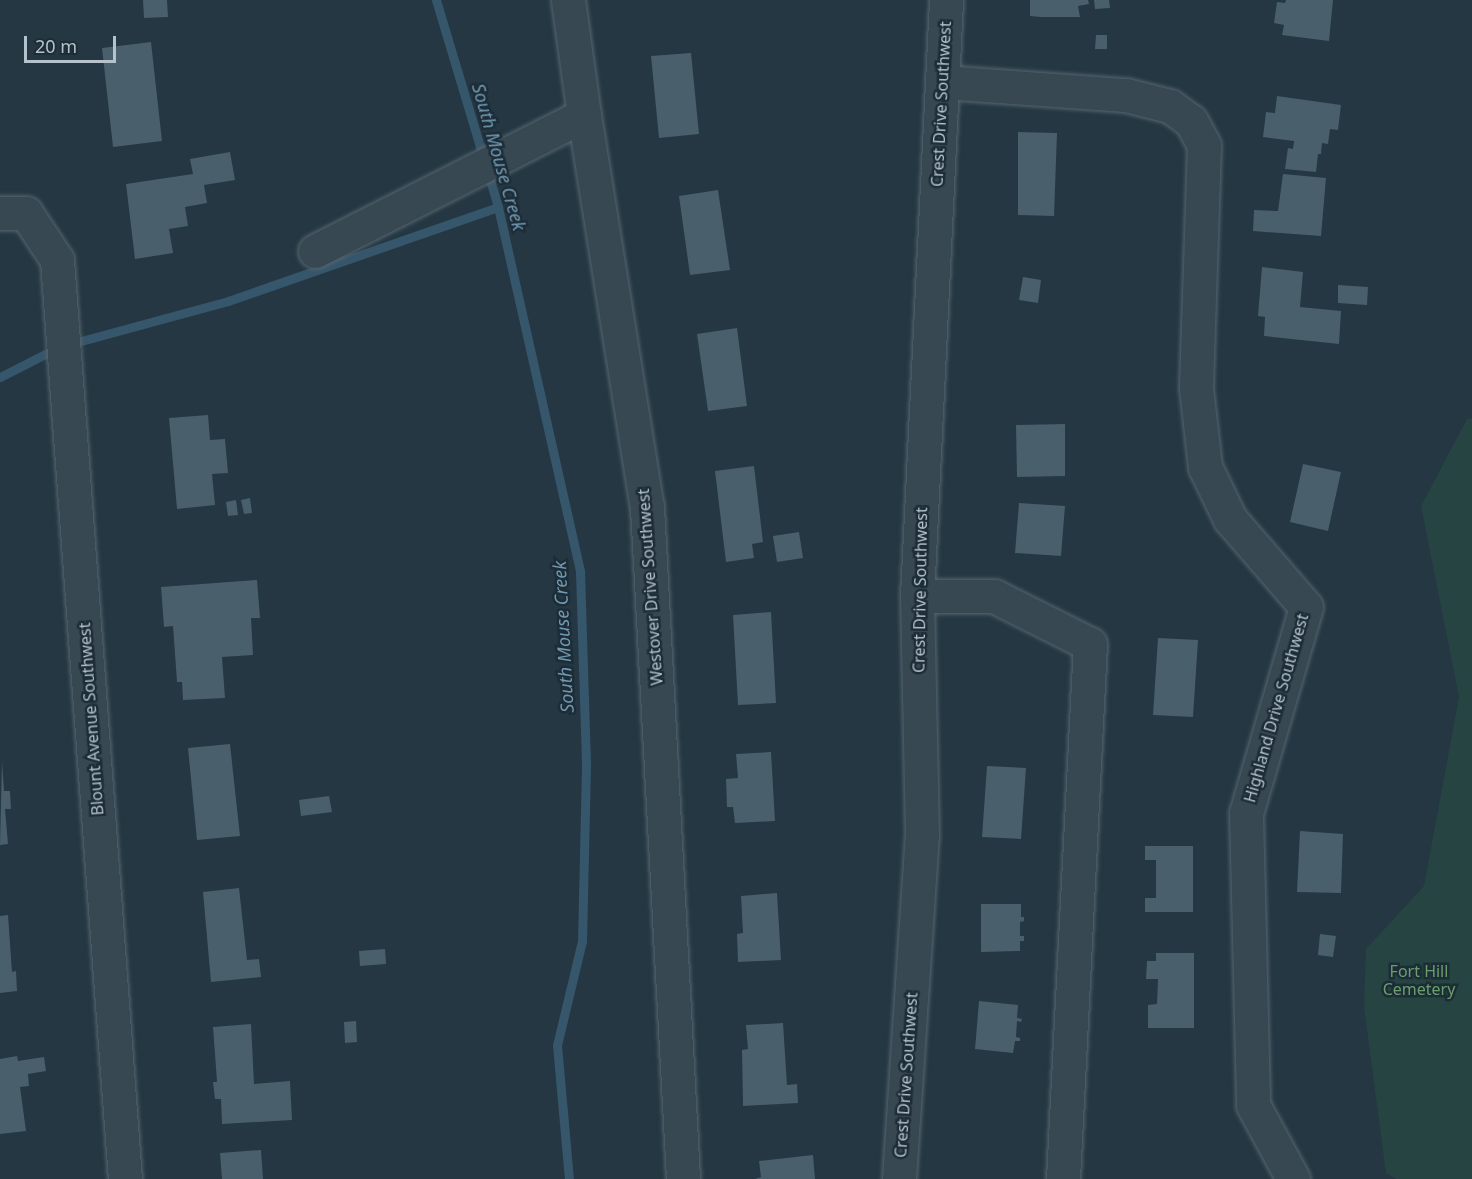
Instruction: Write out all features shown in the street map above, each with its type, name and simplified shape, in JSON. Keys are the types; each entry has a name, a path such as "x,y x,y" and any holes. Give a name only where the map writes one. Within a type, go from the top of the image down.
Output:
{"street":[{"name":"Westover Drive Southwest","path":"568,0 584,116 647,507 683,1179"},
{"name":"Crest Drive Southwest","path":"899,1179 922,836 917,596 946,0"},
{"name":"Highland Drive Southwest","path":"943,82 1137,98 1170,106 1191,121 1204,145 1196,388 1205,467 1230,519 1306,607 1246,813 1252,1105 1293,1179"},
{"path":"315,251 584,116"},
{"name":"Blount Avenue Southwest","path":"0,213 26,213 57,260 125,1179"},
{"path":"917,596 994,596 1090,644 1063,1179"}],"green space":[{"name":"Fort Hill Cemetery","path":"1472,418 1472,1179 1396,1179 1386,1173 1364,1007 1366,949 1424,886 1459,697 1421,506 1467,419"}],"building":[{"path":"143,0 167,0 168,17 144,18"},
{"path":"1030,0 1088,0 1089,4 1078,6 1080,17 1041,17 1030,16"},
{"path":"1094,0 1109,0 1110,8 1095,9"},
{"path":"1286,0 1333,0 1329,41 1282,35 1284,25 1274,23 1277,2 1285,3"},
{"path":"1096,35 1107,35 1107,49 1095,49"},
{"path":"151,42 162,141 113,147 102,48"},
{"path":"691,53 699,134 659,138 651,56"},
{"path":"1277,96 1341,105 1338,130 1330,129 1328,144 1322,143 1316,172 1285,169 1288,148 1293,149 1294,141 1263,137 1266,112 1275,113"},
{"path":"1018,132 1057,133 1054,216 1018,215"},
{"path":"230,152 235,180 204,185 207,203 185,207 188,226 169,229 173,253 135,259 126,184 193,174 190,159"},
{"path":"1283,174 1326,178 1321,236 1253,231 1254,210 1278,211"},
{"path":"718,190 730,270 690,275 679,196"},
{"path":"1262,267 1303,272 1300,307 1341,311 1339,344 1264,336 1265,317 1258,316"},
{"path":"1023,277 1041,280 1038,303 1019,300"},
{"path":"1338,285 1368,287 1367,305 1338,303"},
{"path":"737,328 747,406 708,411 697,334"},
{"path":"208,415 210,440 225,439 228,473 212,474 215,505 177,509 169,418"},
{"path":"1065,424 1065,476 1017,477 1016,425"},
{"path":"1303,464 1341,472 1328,531 1290,522"},
{"path":"754,466 763,542 752,544 754,558 726,562 715,471"},
{"path":"250,498 252,513 244,514 241,500"},
{"path":"236,500 238,515 228,516 226,502"},
{"path":"1019,503 1065,506 1061,556 1015,553"},
{"path":"799,532 803,558 777,562 773,536"},
{"path":"257,580 260,618 251,618 253,655 222,657 225,698 183,700 182,682 177,682 173,626 164,627 161,587"},
{"path":"771,612 776,703 738,705 733,615"},
{"path":"1158,638 1198,640 1193,717 1153,715"},
{"path":"230,744 240,836 197,840 188,748"},
{"path":"771,752 775,821 735,823 733,807 727,807 726,779 738,778 736,754"},
{"path":"2,761 4,791 10,791 11,809 5,809 8,844 0,845"},
{"path":"987,766 1026,768 1021,839 982,837"},
{"path":"329,796 332,812 301,816 299,800"},
{"path":"1300,831 1343,834 1341,893 1297,892"},
{"path":"1145,846 1193,846 1193,912 1145,912 1145,898 1156,898 1156,860 1145,860"},
{"path":"239,888 247,960 259,959 261,977 211,982 203,892"},
{"path":"777,893 781,960 738,962 737,934 743,933 741,896"},
{"path":"981,904 1021,904 1021,917 1024,917 1024,921 1020,922 1020,936 1024,936 1024,941 1020,941 1020,951 981,952"},
{"path":"8,915 12,972 16,971 17,991 0,993 0,916"},
{"path":"1320,934 1336,936 1333,957 1318,955"},
{"path":"385,949 386,964 360,966 359,951"},
{"path":"1156,953 1194,953 1194,1028 1148,1028 1148,1005 1157,1004 1158,979 1146,979 1147,961 1156,961"},
{"path":"979,1001 1018,1005 1017,1018 1022,1019 1021,1022 1017,1021 1016,1037 1020,1038 1020,1041 1015,1041 1013,1053 975,1049"},
{"path":"356,1021 357,1042 345,1043 344,1022"},
{"path":"783,1023 787,1085 797,1084 798,1103 743,1106 742,1050 748,1049 746,1025"},
{"path":"251,1024 254,1084 290,1081 292,1120 222,1124 221,1099 215,1099 213,1082 217,1082 213,1027"},
{"path":"17,1056 18,1061 44,1057 46,1071 28,1074 29,1086 20,1087 26,1131 0,1134 0,1059"},
{"path":"261,1150 263,1179 222,1179 220,1153"},
{"path":"813,1155 815,1179 755,1179 761,1177 759,1161"}],"waterway":[{"name":"South Mouse Creek","path":"436,0 498,207 580,572 586,766 582,941 557,1045 569,1179"},
{"path":"70,344 228,301 498,207"},
{"path":"0,377 57,348"}]}
